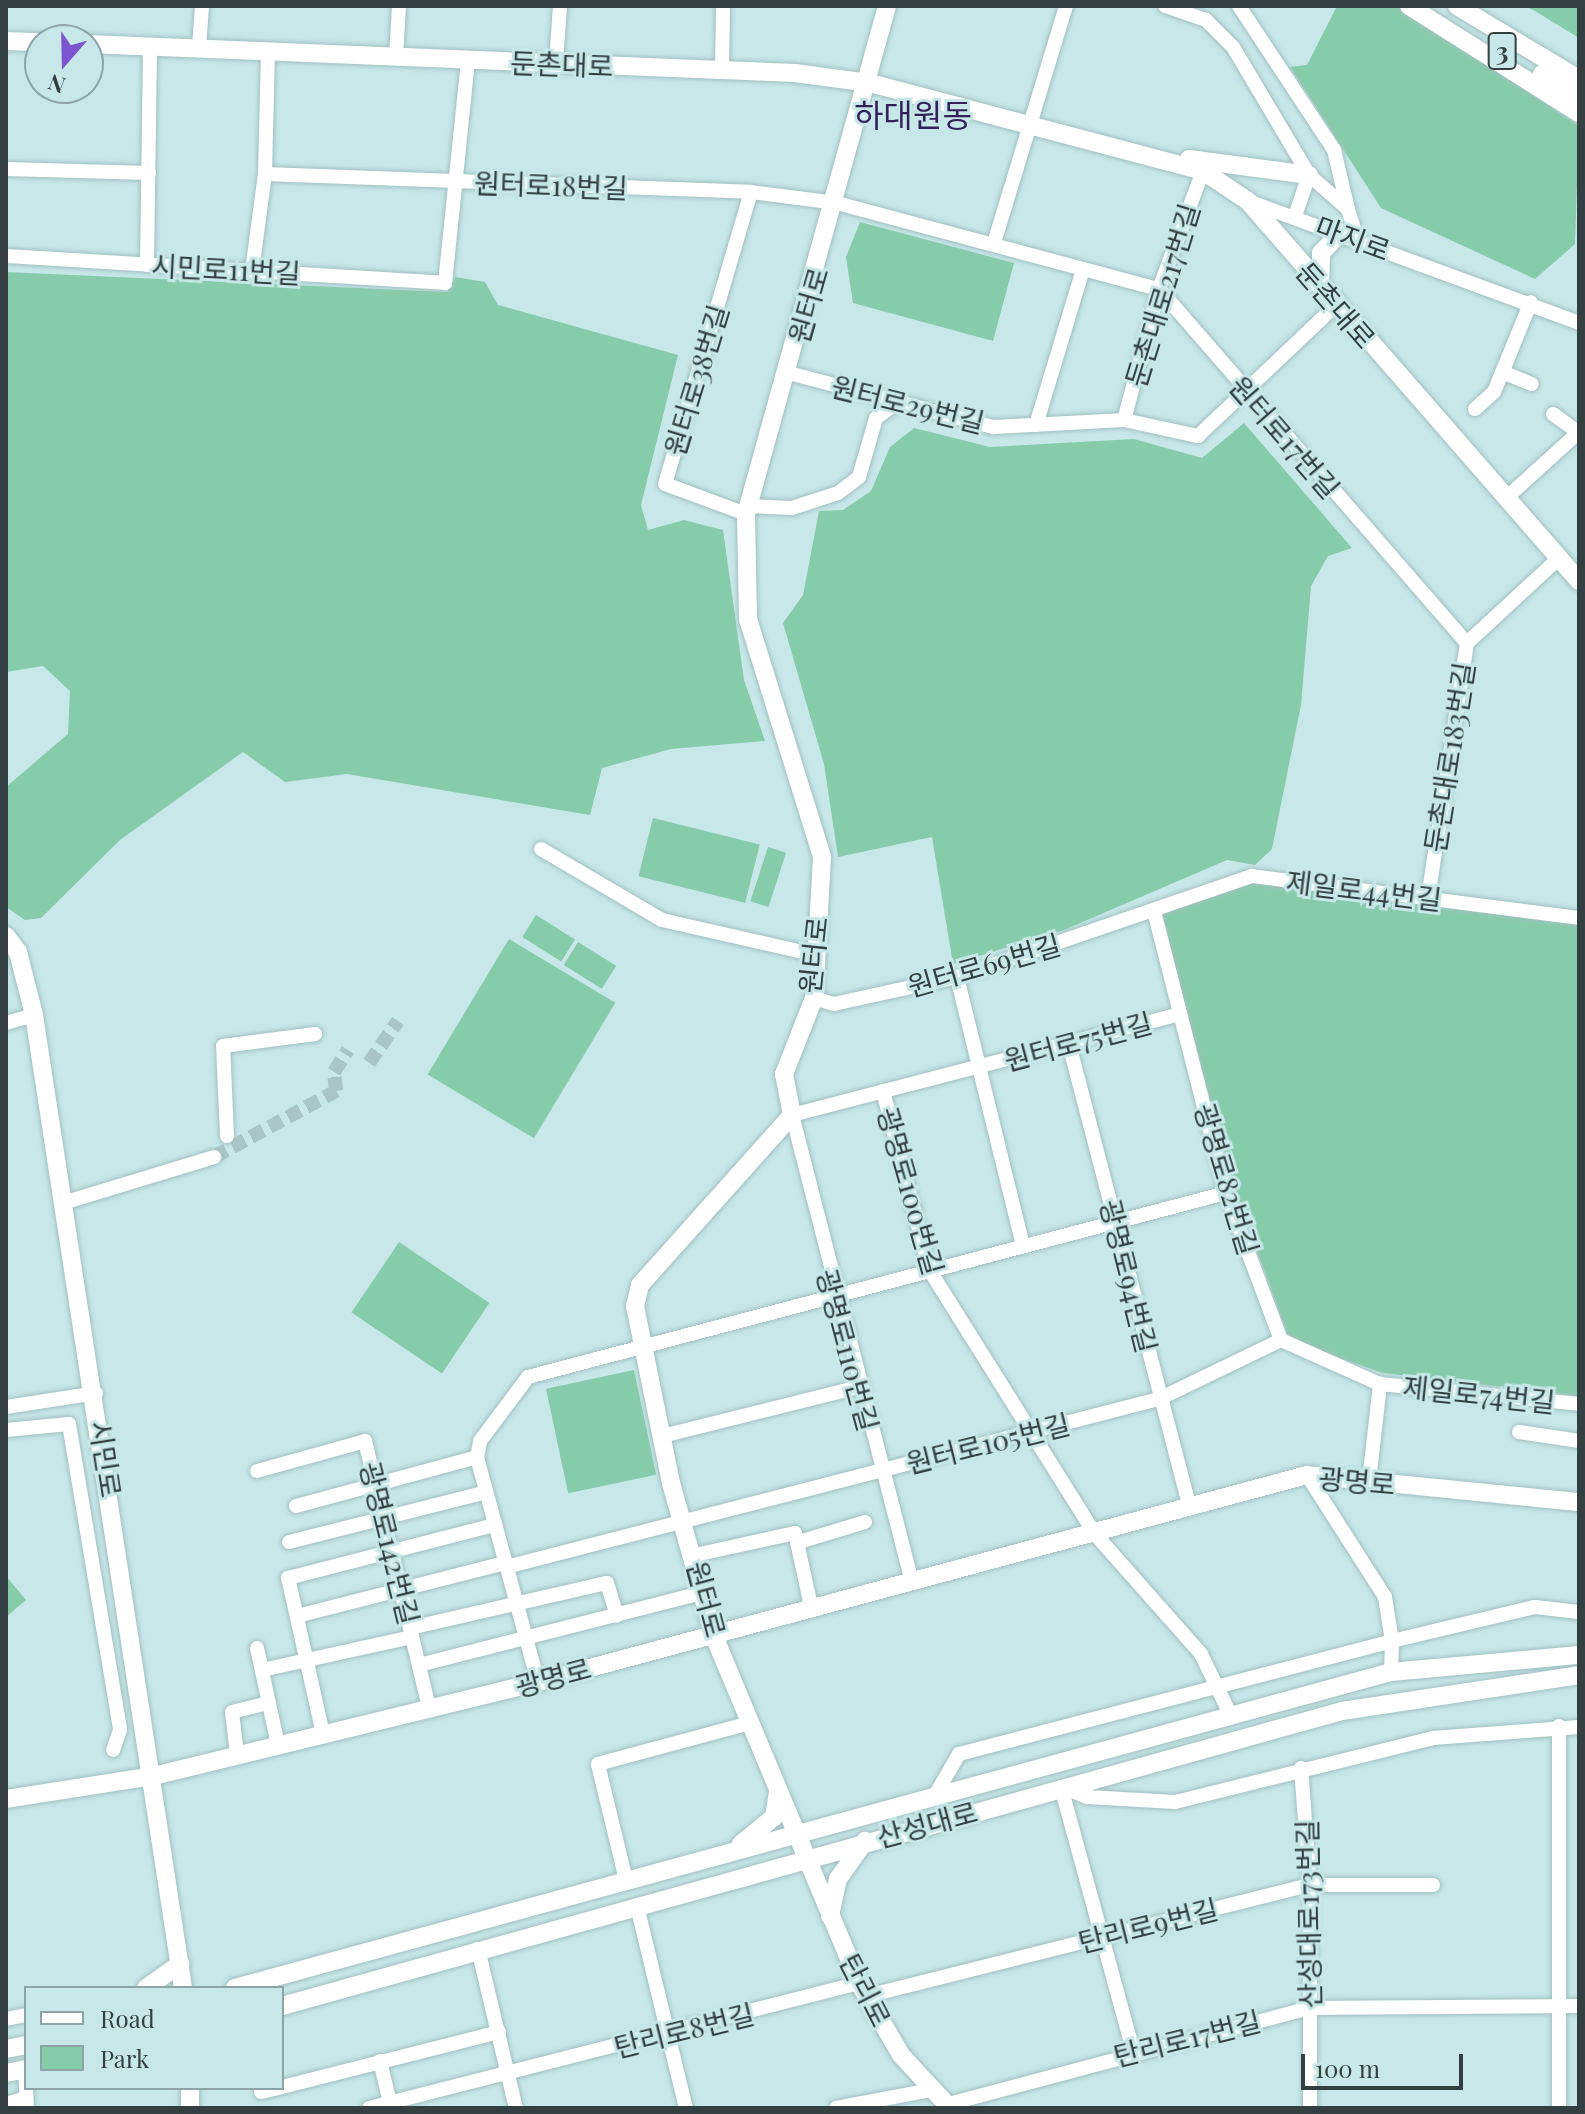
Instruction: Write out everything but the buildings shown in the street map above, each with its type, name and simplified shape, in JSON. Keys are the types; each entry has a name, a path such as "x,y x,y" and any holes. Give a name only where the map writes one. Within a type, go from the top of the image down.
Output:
{"main road":[{"path":"870,83 887,6"},
{"path":"1409,6 1579,113"},
{"name":"3","path":"1425,6 1579,95"},
{"name":"3","path":"1457,6 1579,79"},
{"name":"둔촌대로","path":"104,45 722,70 870,83 1156,154 1203,171 1248,201 1579,581"},
{"path":"1543,58 1579,72"},
{"name":"원터로","path":"804,1858 798,1835 714,1636 687,1522 662,1436 635,1306 640,1285 792,1115 786,1058 814,998 822,857 748,619 747,510 789,373 870,83"},
{"path":"1156,154 1309,175"},
{"path":"1320,286 1321,253 1348,236"},
{"name":"시민로","path":"6,936 18,952 34,1015 96,1393 183,1986"},
{"name":"광명로","path":"6,1799 153,1776 538,1682 1307,1475 1579,1502"},
{"name":"산성대로","path":"242,1986 1391,1672 1579,1655"},
{"name":"산성대로","path":"284,2005 865,1841 1342,1711 1579,1675"},
{"path":"727,1853 774,1817 778,1788"},
{"path":"830,1919 838,1879 865,1841"},
{"name":"탄리로","path":"804,1858 863,1990 931,2090 948,2106"},
{"path":"149,1986 180,1964"}],"street":[{"path":"199,48 202,6"},
{"path":"396,57 399,6"},
{"path":"556,63 560,6"},
{"path":"722,70 723,6"},
{"path":"994,243 1066,6"},
{"name":"마지로","path":"1165,6 1206,20 1227,40 1309,175 1295,216 1531,302 1579,323"},
{"path":"1239,6 1338,160 1348,209 1348,236"},
{"path":"147,265 150,47"},
{"path":"252,271 265,174 268,52"},
{"path":"459,182 468,60"},
{"path":"1309,175 1330,176 1338,160"},
{"path":"6,169 149,173"},
{"name":"둔촌대로217번길","path":"1124,420 1159,289 1203,171"},
{"name":"원터로18번길","path":"265,174 751,192 837,203"},
{"path":"1309,175 1348,209"},
{"name":"시민로11번길","path":"6,256 445,283 459,182"},
{"name":"원터로38번길","path":"747,510 665,484 751,192"},
{"path":"1248,201 1295,216"},
{"path":"837,203 1159,289"},
{"path":"1036,425 1083,269"},
{"name":"원터로17번길","path":"1159,289 1244,392 1467,643"},
{"path":"1475,409 1502,372 1531,302"},
{"path":"1244,392 1336,305"},
{"path":"1502,372 1532,384"},
{"name":"원터로29번길","path":"789,373 895,404 994,427 1124,420 1198,436 1244,392"},
{"path":"747,510 792,508 838,493 859,477 876,418 895,404"},
{"path":"1505,499 1579,433 1553,414"},
{"name":"둔촌대로183번길","path":"1428,898 1467,643 1558,559"},
{"path":"541,849 662,920 816,955"},
{"name":"제일로44번길","path":"1154,911 1252,876 1579,918"},
{"name":"원터로69번길","path":"814,998 834,1004 957,977 1154,911"},
{"name":"광명로82번길","path":"1154,911 1226,1193 1281,1340"},
{"name":"원터로75번길","path":"957,977 976,1068 1023,1245"},
{"name":"원터로75번길","path":"792,1115 1180,1014"},
{"path":"6,1023 34,1015"},
{"path":"227,1136 223,1046 315,1034"},
{"name":"광명로94번길","path":"1069,1044 1159,1399 1190,1507"},
{"name":"광명로100번길","path":"883,1091 930,1271 1028,1433 1095,1534"},
{"name":"광명로110번길","path":"792,1115 833,1295 912,1582"},
{"path":"63,1203 214,1157"},
{"path":"538,1682 477,1457 480,1441 528,1377 1226,1193"},
{"path":"1281,1340 1380,1384 1369,1481"},
{"name":"원터로105번길","path":"297,1616 687,1522 1159,1399 1281,1340"},
{"name":"제일로74번길","path":"1380,1384 1579,1404"},
{"path":"662,1436 858,1387"},
{"path":"6,1407 96,1393"},
{"path":"6,1430 69,1424 120,1730 113,1750"},
{"path":"1519,1432 1579,1441"},
{"name":"광명로142번길","path":"257,1471 365,1441 429,1708"},
{"path":"296,1506 477,1457"},
{"path":"1307,1475 1385,1597 1392,1641 1391,1672"},
{"path":"289,1542 486,1492"},
{"path":"799,1542 865,1522"},
{"path":"323,1734 288,1578 495,1525"},
{"path":"695,1555 791,1531 799,1542 812,1610"},
{"path":"1095,1534 1201,1654 1231,1716"},
{"path":"262,1670 607,1583 617,1615"},
{"path":"419,1665 705,1592"},
{"path":"934,1797 959,1754 1392,1641 1535,1607 1579,1612"},
{"path":"257,1648 278,1745"},
{"path":"237,1755 230,1715 269,1703"},
{"path":"626,1880 598,1764 750,1723"},
{"path":"1061,1787 1087,1797 1120,1793 1175,1802 1301,1768 1433,1738 1559,1726 1579,1727"},
{"path":"1559,1726 1559,2108"},
{"name":"산성대로173번길","path":"1301,1768 1310,1885 1310,2108"},
{"path":"1061,1787 1133,2051"},
{"name":"탄리로9번길","path":"863,1990 1310,1885 1433,1885"},
{"path":"637,1906 686,2108"},
{"path":"478,1949 516,2108"},
{"name":"탄리로8번길","path":"369,2108 863,1990"},
{"name":"탄리로17번길","path":"948,2106 1133,2051 1309,2008 1579,2006"},
{"path":"284,2087 499,2032"},
{"path":"380,2061 390,2103"},
{"path":"6,2104 26,2103 19,2070"},
{"path":"261,2092 271,2090"},
{"path":"836,2108 931,2090"}],"green space":[{"path":"1337,6 1401,6 1579,126 1575,244 1535,279 1381,208 1290,67 1307,65"},
{"path":"1524,6 1579,6 1579,38 1535,11"},
{"path":"860,222 1014,263 993,341 853,303 846,257"},
{"path":"6,272 447,292 455,277 485,282 498,305 678,355 641,505 648,530 684,520 723,530 744,680 765,741 671,749 602,768 590,815 347,774 285,782 243,752 120,840 41,918 25,920 6,907 6,787 68,734 70,691 43,666 6,672"},
{"path":"1244,423 1352,548 1328,556 1311,586 1301,705 1272,849 1255,865 1227,860 1064,930 953,964 932,837 838,857 824,764 783,623 803,595 819,511 843,510 871,491 890,447 914,428 990,447 1134,439 1202,458"},
{"path":"653,818 760,845 745,903 638,876"},
{"path":"768,847 786,853 768,907 750,901"},
{"path":"1252,876 1579,920 1579,1396 1383,1373 1290,1341 1233,1185 1160,914"},
{"path":"536,915 575,939 561,961 522,937"},
{"path":"509,939 615,1003 534,1138 428,1074"},
{"path":"578,942 616,966 602,989 564,965"},
{"path":"399,1242 489,1303 442,1373 351,1312"},
{"path":"634,1370 656,1475 568,1493 546,1389"},
{"path":"6,1576 26,1600 6,1617"}],"tunnel":[{"path":"369,1063 398,1021"},
{"path":"214,1157 336,1091 334,1072 348,1050"}],"district":[{"name":"하대원동","path":"913,114"}]}
